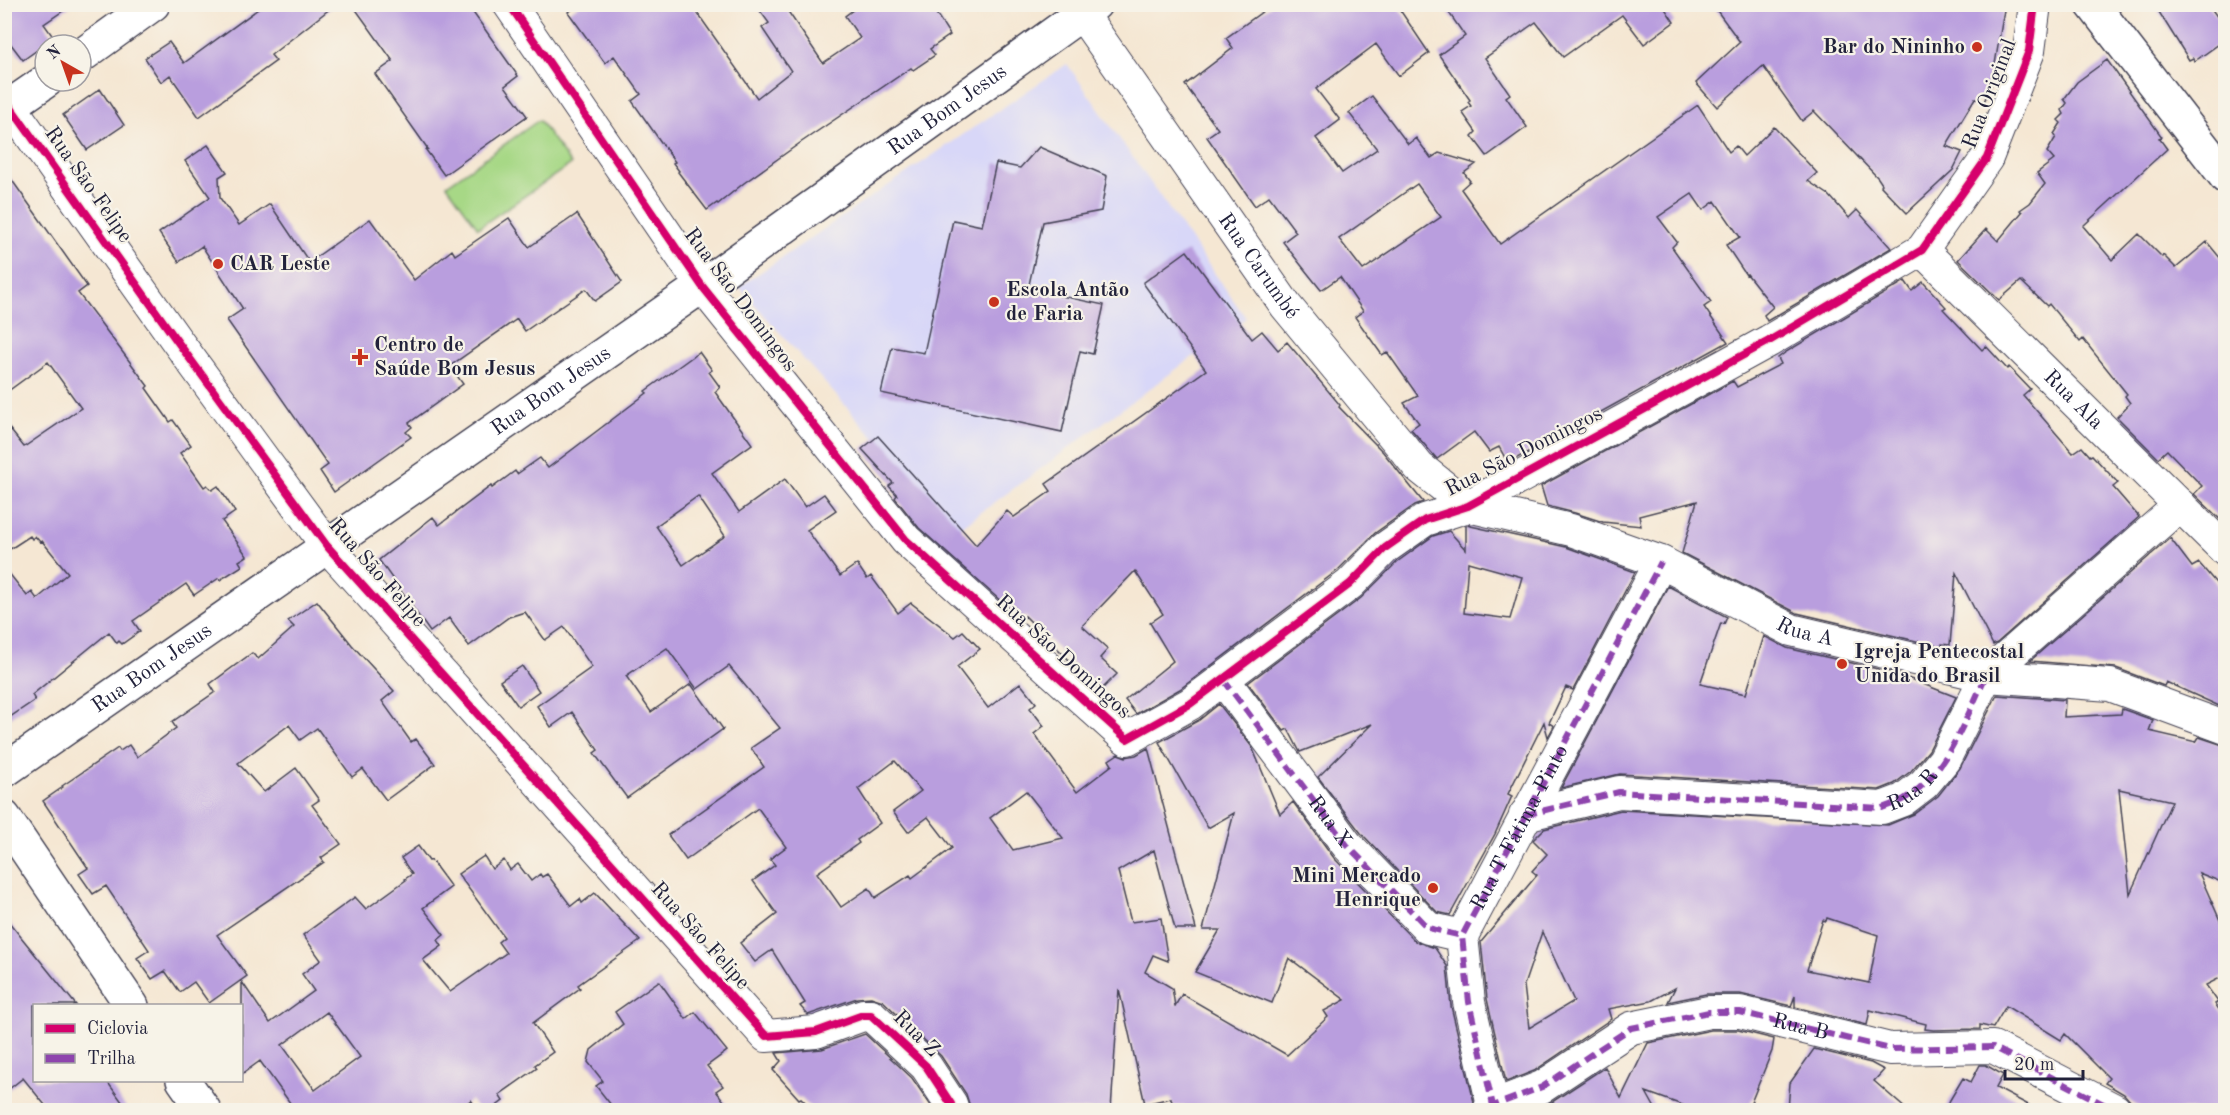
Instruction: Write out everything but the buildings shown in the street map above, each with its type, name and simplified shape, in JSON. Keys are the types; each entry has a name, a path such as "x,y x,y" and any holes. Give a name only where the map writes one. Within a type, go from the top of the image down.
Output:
{"street":[{"path":"93,47 153,4"},
{"name":"Rua São Domingos","path":"509,4 702,286 906,540 1127,739 1190,704 1350,584 1385,548 1425,520 1468,506 1769,341 1922,250"},
{"name":"Rua Original","path":"1922,250 1987,158 2029,51 2035,4"},
{"path":"2092,4 2226,177"},
{"name":"Rua Bom Jesus","path":"4,771 702,286 1084,8"},
{"name":"Rua Carumbé","path":"1084,8 1286,306 1419,467 1468,506"},
{"path":"6,105 33,89"},
{"name":"Rua São Felipe","path":"6,105 327,546 766,1036"},
{"name":"Rua Ala","path":"1922,250 2226,551"},
{"name":"Rua R","path":"1525,815 1619,792 1882,808 1903,800 1924,784 1944,760 1986,676 2180,505"},
{"name":"Rua A","path":"1468,506 1571,530 1661,562 1791,630 1986,676 2110,685 2226,728"},
{"name":"Rua T Fátima-Pinto","path":"1461,936 1661,562"},
{"name":"Rua X","path":"1223,679 1347,845 1428,928 1461,936"},
{"path":"4,818 131,1004"},
{"path":"1461,936 1468,1002 1492,1109"},
{"name":"Rua B","path":"1492,1109 1542,1087 1631,1028 1709,1012 1740,1011 1890,1049 1993,1047 2115,1110"},
{"name":"Rua Z","path":"766,1036 816,1032 862,1015 871,1015 926,1066 953,1110"},
{"path":"184,1082 204,1110"}],"shaded area":[{"name":"Escola Antão de Faria","path":"1067,64 1246,318 957,530 739,287"}],"green space":[{"path":"539,120 571,164 478,228 447,185"}],"marked path":[{"path":"1494,1110 1469,1002 1462,936 1661,562"},
{"path":"1525,815 1619,792 1882,808 1904,799 1932,775 1953,744 1986,676"},
{"path":"1223,679 1347,845 1428,928 1462,936"},
{"path":"1489,1110 1493,1106 1542,1087 1631,1028 1709,1012 1740,1012 1890,1049 1993,1047 2115,1110"}],"cycle path":[{"path":"509,4 702,286 906,540 1127,739 1190,704 1350,584 1385,548 1425,520 1468,506 1769,341 1922,250 1987,158 2029,51 2035,4"},
{"path":"4,98 327,546 766,1036 816,1032 863,1015 871,1015 926,1066 953,1110"}],"place":[{"name":"Bar do Nininho","path":"1977,47"},
{"name":"CAR Leste","path":"218,264"},
{"name":"Escola Antão de Faria","path":"994,302"},
{"name":"Centro de Saúde Bom Jesus","path":"360,357"},
{"name":"Igreja Pentecostal Unida do Brasil","path":"1842,664"},
{"name":"Mini Mercado Henrique","path":"1433,888"}]}
